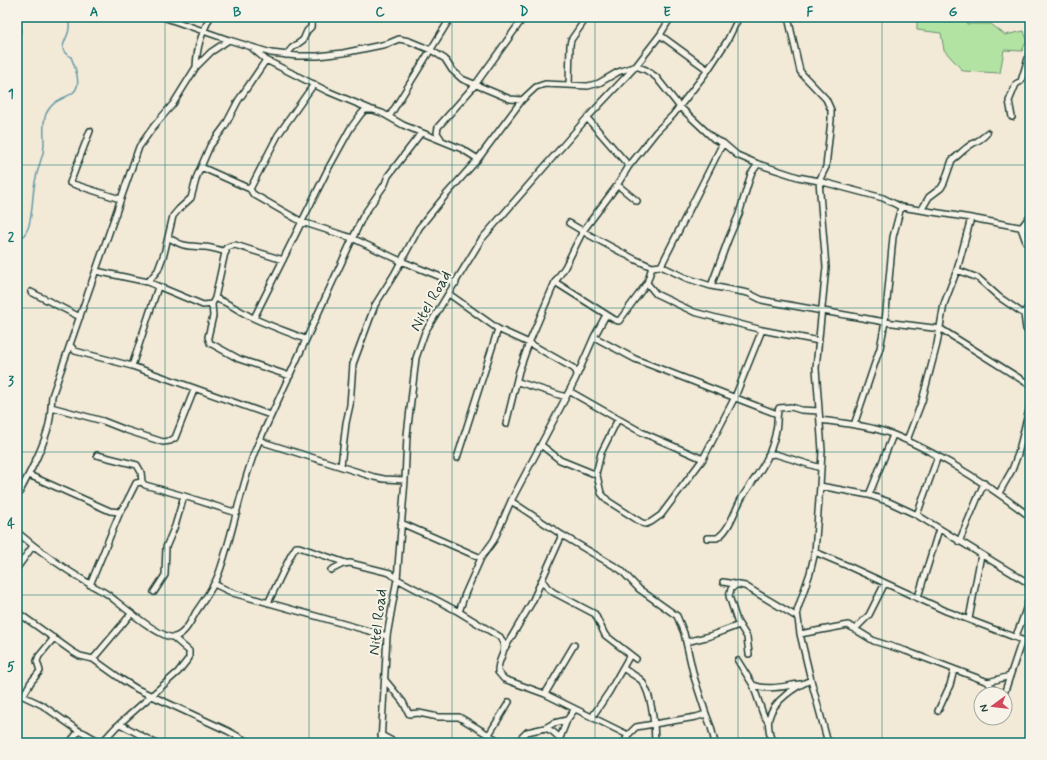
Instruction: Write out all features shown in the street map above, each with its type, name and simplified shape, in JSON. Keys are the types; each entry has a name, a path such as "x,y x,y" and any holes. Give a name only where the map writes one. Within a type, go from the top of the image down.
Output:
{"street":[{"path":"17,17 17,33"},
{"path":"163,17 248,46 271,53 286,55 318,56 343,53 387,44 399,39 409,41 431,50 445,59 452,70 462,79 510,99 522,100"},
{"path":"196,67 199,40 210,17"},
{"path":"286,55 292,48 303,40 307,31 311,27 312,17"},
{"path":"389,117 451,17"},
{"path":"441,139 437,132 438,127 475,85 524,17"},
{"path":"569,85 571,40 587,17"},
{"name":"Nitel Road","path":"381,743 387,636 397,579 407,434 416,358 425,332 482,240 587,118 636,66 660,35 670,17"},
{"path":"506,424 518,382 519,371 529,343 555,282 565,267 583,231 616,187 629,166 656,132 673,115 708,70 727,42 739,17"},
{"path":"788,17 800,71 826,99 831,110 832,120 826,166 819,181 826,267 816,368 822,451 820,486 815,552 810,573 797,611 800,634 828,743"},
{"path":"660,35 708,70"},
{"path":"17,497 29,475 48,430 52,396 139,147 154,126 173,104 196,67 210,52 229,40"},
{"path":"248,46 266,60 314,84 389,117 421,133 441,139 478,159"},
{"path":"1012,117 1009,101 1016,84 1021,80 1030,52"},
{"path":"148,282 158,270 164,254 173,216 190,198 210,146 225,126 238,101 266,60"},
{"path":"341,466 346,423 350,405 353,364 375,305 419,228 478,159 522,100 536,88 545,84 588,86 599,84 618,72 636,66 651,73 679,106 714,139 723,143 737,155 758,164 798,178 819,181 882,198 901,207 971,218 1030,230"},
{"path":"250,189 278,136 314,84"},
{"path":"254,318 328,169 350,129 365,110 373,110"},
{"path":"587,118 629,166"},
{"path":"90,131 70,183 120,199"},
{"path":"174,638 188,625 219,574 237,513 245,477 257,446 352,238 363,216 385,184 388,176 421,133"},
{"path":"922,210 929,197 941,188 952,160 970,145 982,139 987,133"},
{"path":"661,266 723,143"},
{"path":"711,286 739,214 752,174 758,164"},
{"path":"201,167 250,189 252,194 302,222 352,238 401,261 456,283"},
{"path":"616,187 620,187 637,201"},
{"path":"854,425 880,348 886,322 893,237 901,207"},
{"path":"1021,228 1030,216"},
{"path":"907,440 922,401 941,329 944,304 957,270 971,218"},
{"path":"570,223 634,259 652,267 661,266 686,278 711,286 748,293 766,301 886,322 941,329 1030,384"},
{"path":"1021,228 1026,242 1030,246"},
{"path":"168,237 183,245 208,247 226,252"},
{"path":"283,260 235,246 226,248 215,298 212,304 213,316 208,337 210,343 239,359 290,376"},
{"path":"555,282 606,315 619,321 647,283 652,267"},
{"path":"957,270 978,278 992,292 1024,314"},
{"path":"96,271 148,282 199,304 212,304"},
{"path":"647,283 656,294 680,306 721,320 819,341"},
{"path":"132,366 158,287"},
{"path":"31,292 80,317"},
{"path":"448,294 498,329 529,343 573,368 577,375"},
{"path":"215,298 254,318 305,339"},
{"path":"1030,303 1024,314 1026,329 1030,334"},
{"path":"459,612 465,594 481,558 494,540 511,501 566,397 606,315"},
{"path":"457,458 498,329"},
{"path":"541,445 560,460 598,475 601,493 608,501 642,523 646,524 652,522 661,515 703,459 735,397 762,330"},
{"path":"594,337 636,359 777,414"},
{"path":"70,346 75,351 132,366 194,390 270,415"},
{"path":"518,382 566,397"},
{"path":"51,407 103,421 163,442 170,441 175,438 194,390"},
{"path":"569,391 641,432 703,459"},
{"path":"999,493 1012,470 1018,454 1030,406"},
{"path":"708,538 717,538 724,531 768,455 776,430 779,408 791,407 801,410 819,411"},
{"path":"594,474 597,470 601,454 618,419"},
{"path":"820,420 876,430 907,440 984,483 1030,517"},
{"path":"869,495 893,435"},
{"path":"260,439 266,443 384,479 405,480"},
{"path":"257,446 266,443"},
{"path":"768,455 775,454 821,468"},
{"path":"97,455 137,465 141,472 142,482 144,485 237,513"},
{"path":"917,515 938,456"},
{"path":"29,475 110,511 120,512"},
{"path":"90,584 120,512 136,483 142,482"},
{"path":"959,542 984,483"},
{"path":"820,486 869,495 889,502 917,515 1025,581 1028,583 1030,588"},
{"path":"154,592 165,575 166,546 175,526 184,496"},
{"path":"511,501 562,535 621,570 643,593 678,616 694,677 711,726 715,743"},
{"path":"401,523 481,558"},
{"path":"918,597 940,529"},
{"path":"17,532 34,546 107,594 131,614 167,637 174,638 189,651 189,658 178,672 103,741 97,741 91,736 79,731 42,705 23,696 31,682 40,671 37,661 39,656 54,638"},
{"path":"562,535 532,602 505,648 498,665 498,672 504,679 545,694 628,735"},
{"path":"17,568 34,546"},
{"path":"268,603 291,555 296,547 298,547 346,563 390,574 459,612 500,637 505,648"},
{"path":"815,552 918,597 946,611 1022,640 1030,641"},
{"path":"969,620 981,555"},
{"path":"331,570 346,563"},
{"path":"542,580 553,592 595,614 605,635 636,660"},
{"path":"723,582 737,584 756,592 797,617"},
{"path":"855,629 869,616 885,583"},
{"path":"214,584 233,593 387,636"},
{"path":"737,584 731,589 729,596 739,625 747,637 749,654"},
{"path":"1015,637 1022,622 1030,596"},
{"path":"17,612 73,652 80,656 93,659 121,680 137,689 228,731 250,743"},
{"path":"93,659 131,614"},
{"path":"686,642 710,636 739,625"},
{"path":"800,634 845,625 874,640 988,682 1010,676"},
{"path":"1007,686 1022,640"},
{"path":"545,694 574,645"},
{"path":"592,717 609,692 630,655"},
{"path":"738,661 753,685 761,709 768,722 772,743"},
{"path":"622,668 640,680 647,691 655,723 656,743"},
{"path":"938,711 950,685 954,670"},
{"path":"385,680 403,702 409,714 419,713 438,717 460,717 488,736 502,743"},
{"path":"753,685 770,688 801,684 811,680"},
{"path":"988,682 991,686"},
{"path":"768,722 771,712 782,698 801,684"},
{"path":"488,736 509,702"},
{"path":"559,741 567,720 575,709"},
{"path":"624,743 628,735 636,727 706,714"},
{"path":"516,743 527,732 545,728 554,723 567,720"},
{"path":"120,724 155,743"},
{"path":"545,728 552,731 559,741"},
{"path":"69,743 79,731"},
{"path":"381,735 396,743"}],"green space":[{"path":"917,17 965,17 967,24 991,24 1005,35 1024,31 1027,40 1022,51 1004,50 1000,73 963,71 944,50 941,33 917,30"}],"waterway":[{"path":"17,252 20,242 28,229 30,220 35,182 44,148 44,123 46,114 51,106 71,94 75,90 78,83 71,57 64,52 63,49 69,29 69,17"}]}
